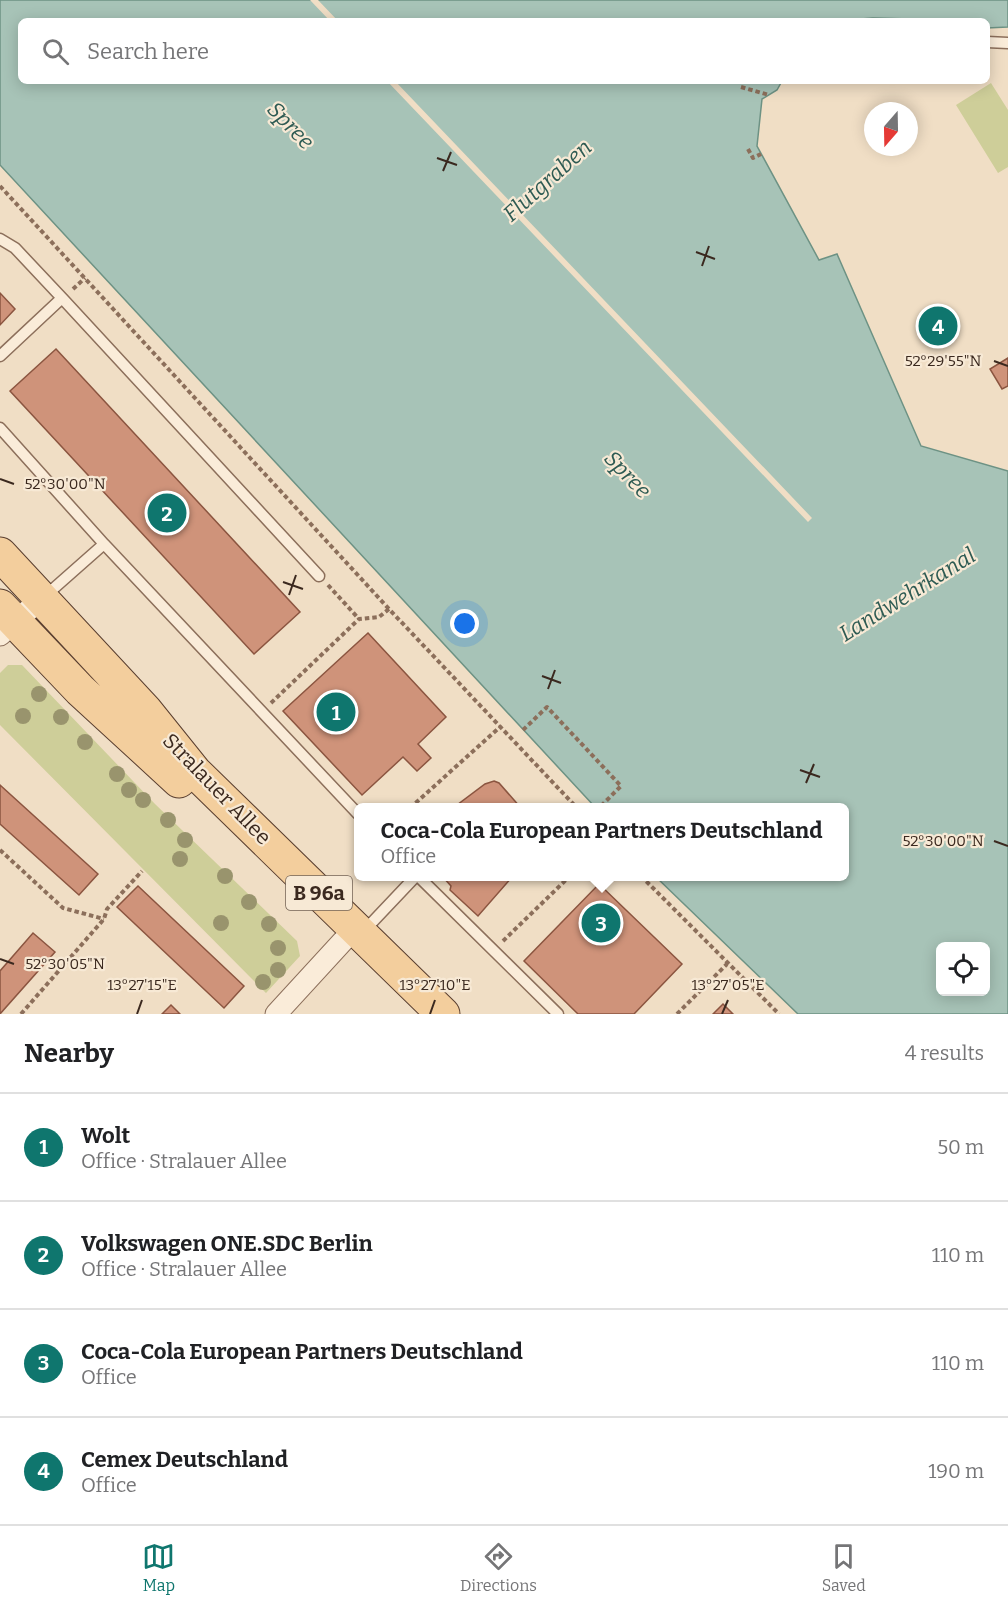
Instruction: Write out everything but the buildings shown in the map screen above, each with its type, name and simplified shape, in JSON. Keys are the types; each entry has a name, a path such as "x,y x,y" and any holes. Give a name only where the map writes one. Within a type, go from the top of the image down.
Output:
{"main road":[{"name":"Stralauer Allee","path":"0,554 146,711 195,772 352,938 418,1014"},
{"name":"Stralauer Allee","path":"5,621 352,938 444,1014"}],"street":[{"name":"B 96a","path":"5,621 41,599"},
{"path":"276,1014 352,938"}],"lane":[{"path":"990,42 1008,44"},
{"path":"0,239 15,248 319,576"},
{"path":"0,356 62,298"},
{"path":"0,428 104,544 354,810"},
{"path":"41,599 104,544"},
{"path":"352,938 412,881"},
{"path":"422,881 558,1014"}],"path":[{"path":"741,87 769,94"},
{"path":"748,149 753,158 761,153"},
{"path":"0,186 389,609 573,803"},
{"path":"319,576 359,619"},
{"path":"261,712 359,619 379,617 389,609"},
{"path":"523,730 547,707 621,786 603,803"},
{"path":"414,803 501,726"},
{"path":"0,850 63,908 104,919"},
{"path":"21,1014 104,919 107,909 142,871"},
{"path":"494,950 565,881"},
{"path":"646,881 779,1014"},
{"path":"676,1014 727,964"}],"green space":[{"path":"990,84 1008,110 1008,167 998,173 956,105"},
{"path":"8,665 22,665 155,804 297,941 300,956 266,993 0,725 0,673"}],"water":[{"path":"0,0 1008,0 1008,27 990,28 990,18 18,18 18,84 780,84 777,90 762,99 757,146 819,260 837,254 921,446 1008,471 1008,1014 798,1014 660,881 849,881 849,803 591,803 0,165"}],"pier":[{"path":"310,0 318,0 335,18 327,18"},
{"path":"390,84 398,84 812,518 808,522"}],"place":[{"name":"Cemex Deutschland","path":"938,326"},
{"name":"Volkswagen ONE.SDC Berlin","path":"167,513"},
{"name":"Wolt","path":"336,712"},
{"name":"Coca-Cola European Partners Deutschland","path":"601,923"}],"water label":[{"name":"Spree","path":"291,125"},
{"name":"Flutgraben","path":"547,180"},
{"name":"Spree","path":"628,474"},
{"name":"Landwehrkanal","path":"907,594"}]}
